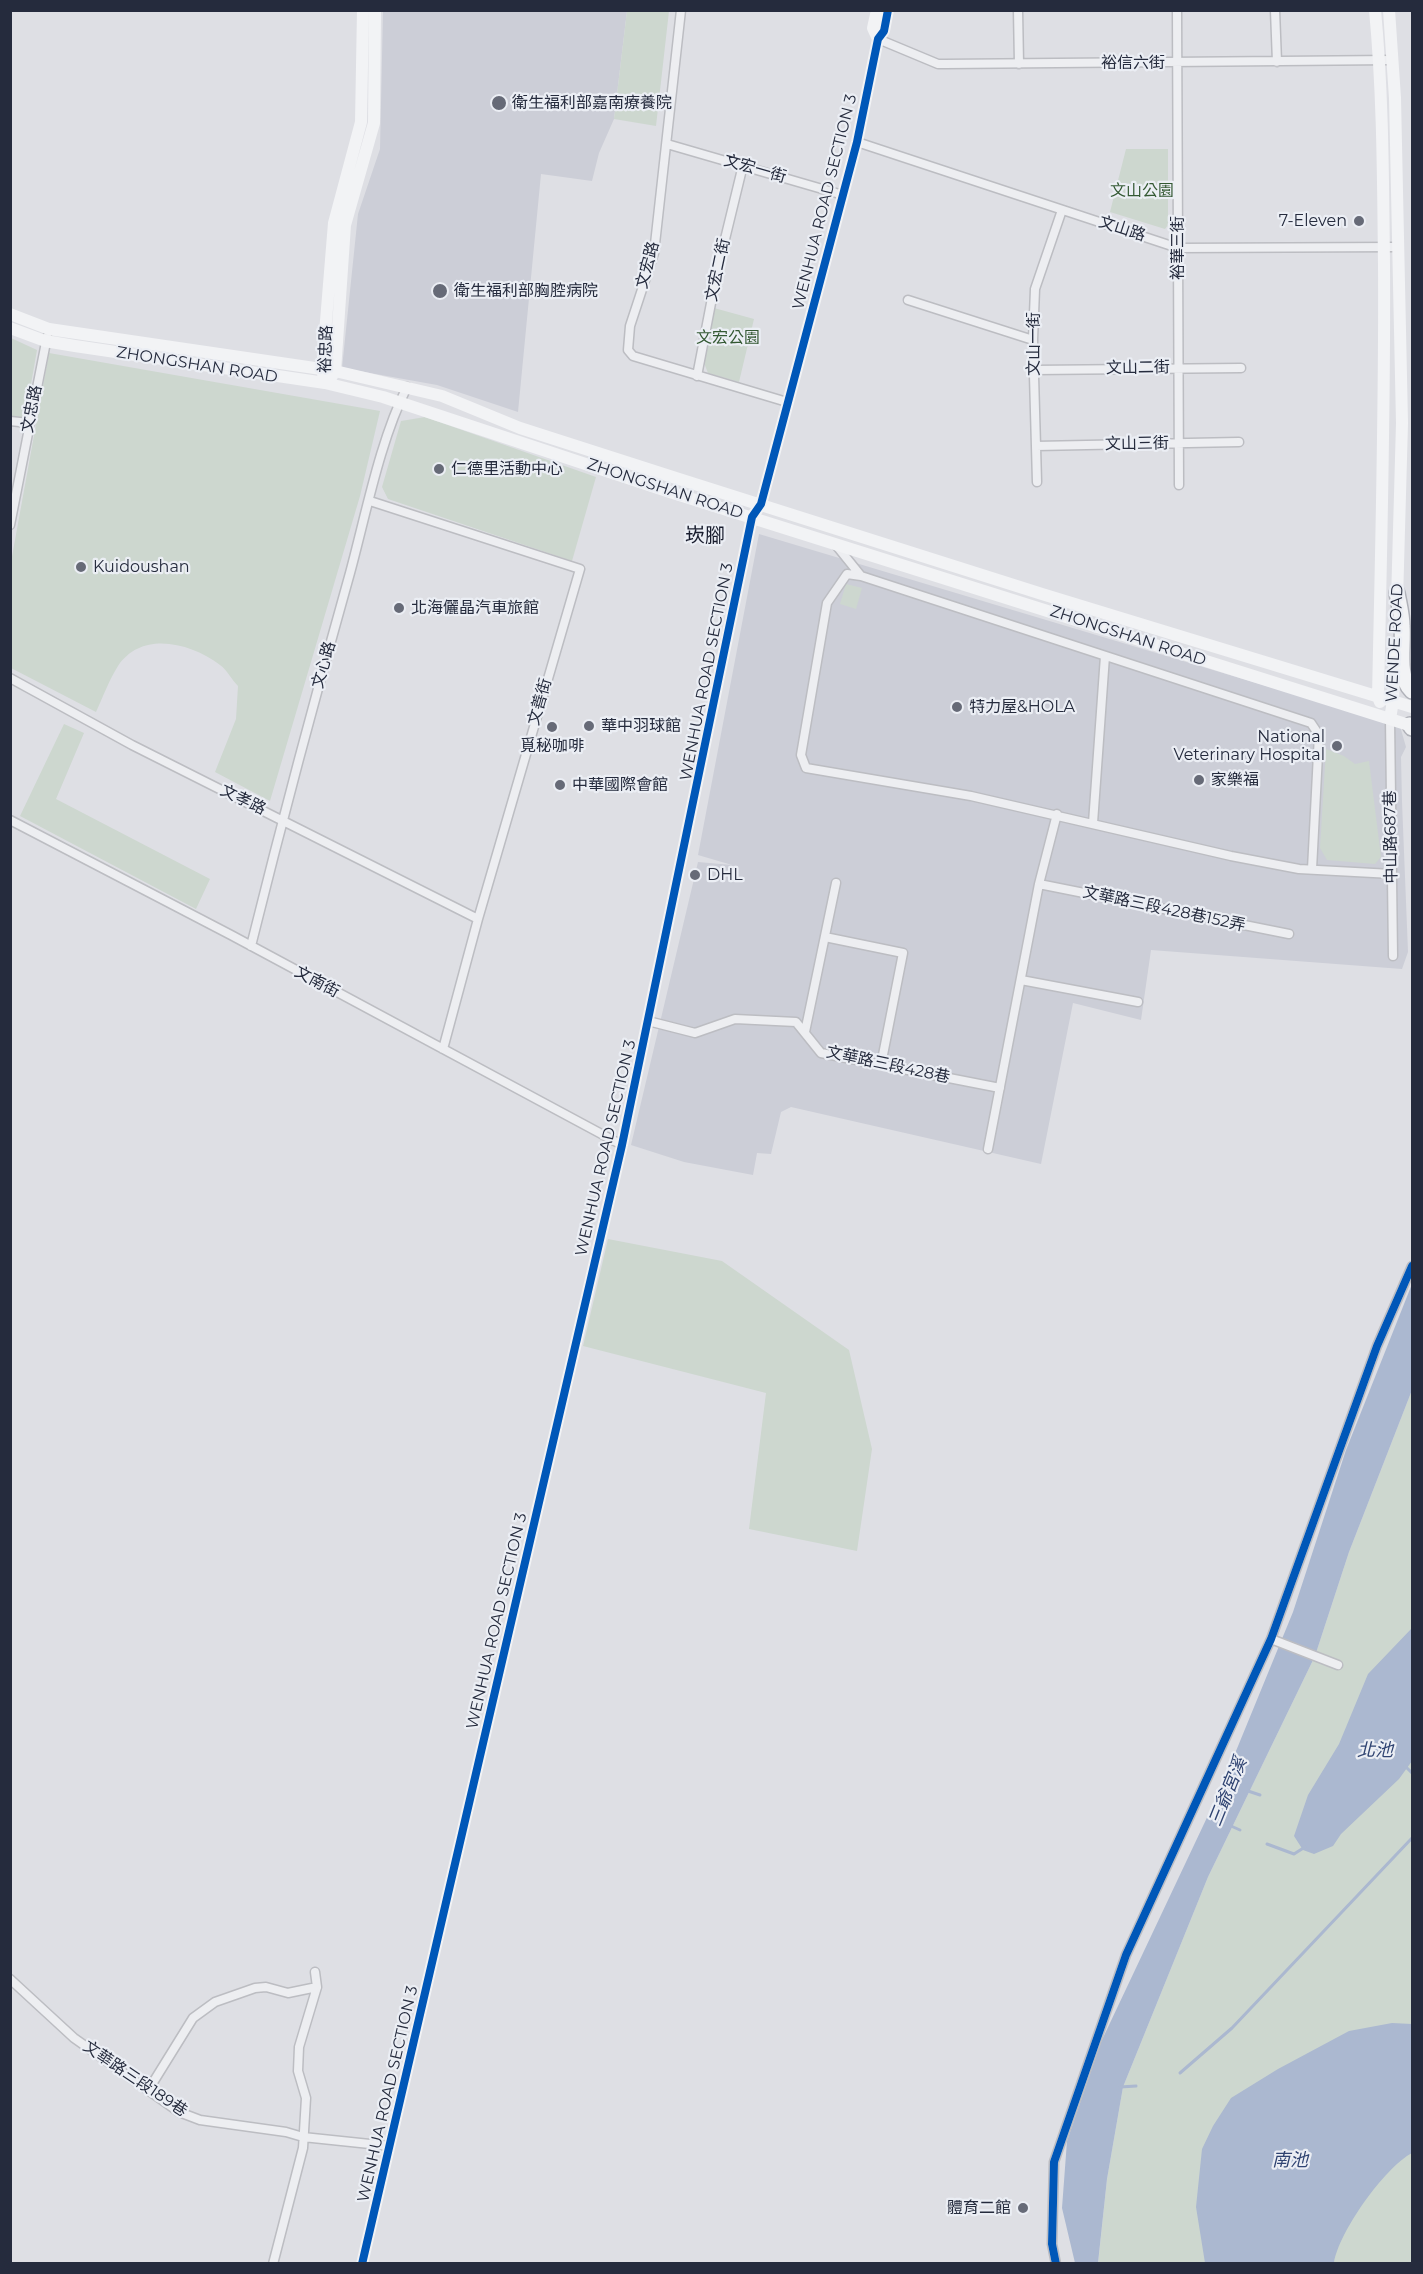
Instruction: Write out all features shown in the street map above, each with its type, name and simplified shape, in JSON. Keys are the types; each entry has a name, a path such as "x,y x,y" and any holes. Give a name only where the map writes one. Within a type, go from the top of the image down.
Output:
{"highway":[{"path":"1397,593 1402,624 1403,672 1406,683 1413,691"}],"street":[{"name":"裕忠路","path":"325,383 335,371 334,223 361,122 363,10"},
{"name":"裕忠路","path":"325,383 322,370 334,310 345,225 374,123 375,10"},
{"name":"文宏路","path":"681,10 654,252 630,326 628,350 633,356 788,402"},
{"path":"877,10 876,34 884,31 888,10"},
{"path":"1018,10 1019,64"},
{"name":"裕華三街","path":"1177,10 1179,485"},
{"path":"1275,10 1277,63"},
{"path":"1376,10 1386,60"},
{"path":"1386,60 1389,10"},
{"name":"裕信六街","path":"876,34 938,64 1277,63 1386,60"},
{"name":"WENHUA ROAD SECTION 3","path":"362,2264 622,1145 752,517 760,504 857,142 876,34"},
{"name":"WENDE ROAD","path":"1386,60 1395,98 1402,423 1393,701 1389,719"},
{"name":"WENDE ROAD","path":"1386,60 1382,109 1385,422 1378,697 1389,719"},
{"name":"文山路","path":"857,142 1178,248 1398,247"},
{"name":"文宏一街","path":"667,144 843,195"},
{"name":"文宏二街","path":"697,376 717,272 743,165"},
{"name":"文山一街","path":"1037,482 1033,340 1035,288 1062,210"},
{"path":"908,300 1033,340"},
{"name":"ZHONGSHAN ROAD","path":"10,314 47,335 335,371 442,396 520,428 1413,707"},
{"name":"ZHONGSHAN ROAD","path":"10,328 325,383 399,402 1412,727"},
{"name":"文忠路","path":"10,525 47,335"},
{"name":"文山二街","path":"1034,370 1241,368"},
{"name":"文心路","path":"251,946 282,818 370,501 399,402 407,387"},
{"path":"10,421 29,423"},
{"name":"文山三街","path":"1036,446 1239,442"},
{"name":"文善街","path":"370,501 579,569 443,1049"},
{"path":"834,542 861,576"},
{"path":"1312,869 1319,735 1311,723 861,576 847,574 827,603 801,755 806,768 971,796 1231,856 1312,869 1392,874"},
{"path":"1093,823 1105,656"},
{"name":"文孝路","path":"10,678 132,745 282,818 478,919"},
{"name":"中山路687巷","path":"1389,719 1393,956"},
{"path":"988,1149 1039,884 1057,814"},
{"name":"文南街","path":"10,820 622,1145"},
{"path":"805,1032 836,883"},
{"name":"文華路三段428巷152弄","path":"1039,884 1289,934"},
{"path":"825,937 903,953 881,1065"},
{"path":"1021,980 1138,1002"},
{"name":"文華路三段428巷","path":"648,1021 695,1033 735,1019 796,1022 821,1053 1000,1088"},
{"path":"1056,2264 1052,2244 1051,2195 1054,2162 1126,1955 1274,1640 1377,1346 1413,1266"},
{"path":"1274,1640 1325,1662 1338,1665"},
{"path":"273,2264 303,2148 306,2098 298,2071 300,2047 317,1987 315,1972"},
{"name":"文華路三段189巷","path":"10,1979 74,2038 179,2112 200,2121 286,2132 303,2137 389,2146"},
{"path":"149,2089 193,2018 215,2002 255,1988 266,1987 288,1993 317,1987"}],"shaded area":[{"path":"383,11 627,11 614,119 599,153 592,181 541,174 518,412 437,385 342,368 358,214 380,149"},
{"path":"759,534 1400,726 1406,747 1401,757 1408,952 1402,969 1151,950 1141,1020 1073,1003 1041,1164 791,1107 781,1112 771,1154 757,1153 753,1175 684,1162 631,1145 698,862 732,865 698,855"}],"green space":[{"path":"627,11 669,11 656,126 614,119"},
{"name":"文山公園","path":"1126,149 1168,149 1168,225 1165,229 1110,212"},
{"name":"文宏公園","path":"714,308 754,319 739,382 708,373 702,358"},
{"path":"11,338 37,350 25,418 11,416"},
{"path":"49,353 380,411 360,496 270,801 215,772 236,719 238,686 223,667 208,657 181,646 167,644 153,644 140,648 128,655 118,666 96,712 11,668 11,562"},
{"path":"425,417 596,477 572,561 388,499 382,487 401,421"},
{"path":"846,584 862,588 856,609 840,604"},
{"path":"64,724 84,733 56,799 210,879 196,909 20,816"},
{"path":"1326,749 1344,756 1355,764 1369,761 1381,857 1375,864 1327,860 1320,848"},
{"path":"608,1239 722,1261 849,1350 872,1449 857,1551 749,1529 766,1393 583,1346"},
{"path":"1412,1390 1412,2263 1098,2264 1107,2179 1123,2087 1208,1877 1315,1656 1349,1552"}],"water":[{"name":"三爺宮溪","path":"1412,1284 1412,1390 1349,1552 1315,1656 1208,1877 1123,2087 1107,2179 1098,2263 1075,2263 1062,2208 1067,2141 1101,2042 1220,1790 1293,1612 1346,1450"},
{"name":"北池","path":"1412,1628 1412,1761 1399,1779 1341,1834 1333,1846 1314,1854 1303,1850 1294,1836 1308,1795 1339,1744 1368,1674"},
{"name":"南池","path":"1392,2023 1412,2024 1412,2153 1389,2172 1364,2202 1344,2235 1334,2263 1205,2263 1196,2207 1202,2149 1213,2126 1231,2098 1278,2069 1349,2031"}],"waterway":[{"path":"1405,1766 1412,1773"},
{"name":"三爺宮溪","path":"1248,1791 1260,1795"},
{"name":"三爺宮溪","path":"1231,1826 1240,1830"},
{"path":"1180,2073 1232,2028 1412,1838"},
{"path":"1267,1844 1294,1854 1305,1847"},
{"path":"1120,2087 1136,2086"}],"cycle path":[{"path":"362,2264 622,1145 752,517 761,504 857,142 878,39 884,31 888,10"},
{"path":"1056,2264 1052,2244 1054,2162 1126,1955 1271,1639 1377,1346 1412,1266"}],"place":[{"name":"衛生福利部嘉南療養院","path":"499,103"},
{"name":"7-Eleven","path":"1359,221"},
{"name":"衛生福利部胸腔病院","path":"440,291"},
{"name":"仁德里活動中心","path":"439,469"},
{"name":"Kuidoushan","path":"81,567"},
{"name":"北海儷晶汽車旅館","path":"399,608"},
{"name":"特力屋&HOLA","path":"957,707"},
{"name":"華中羽球館","path":"589,726"},
{"name":"覓秘咖啡","path":"552,727"},
{"name":"National Veterinary Hospital","path":"1337,746"},
{"name":"家樂福","path":"1199,780"},
{"name":"中華國際會館","path":"560,785"},
{"name":"DHL","path":"695,875"},
{"name":"體育二館","path":"1023,2208"}],"district":[{"name":"崁腳","path":"705,536"}]}
